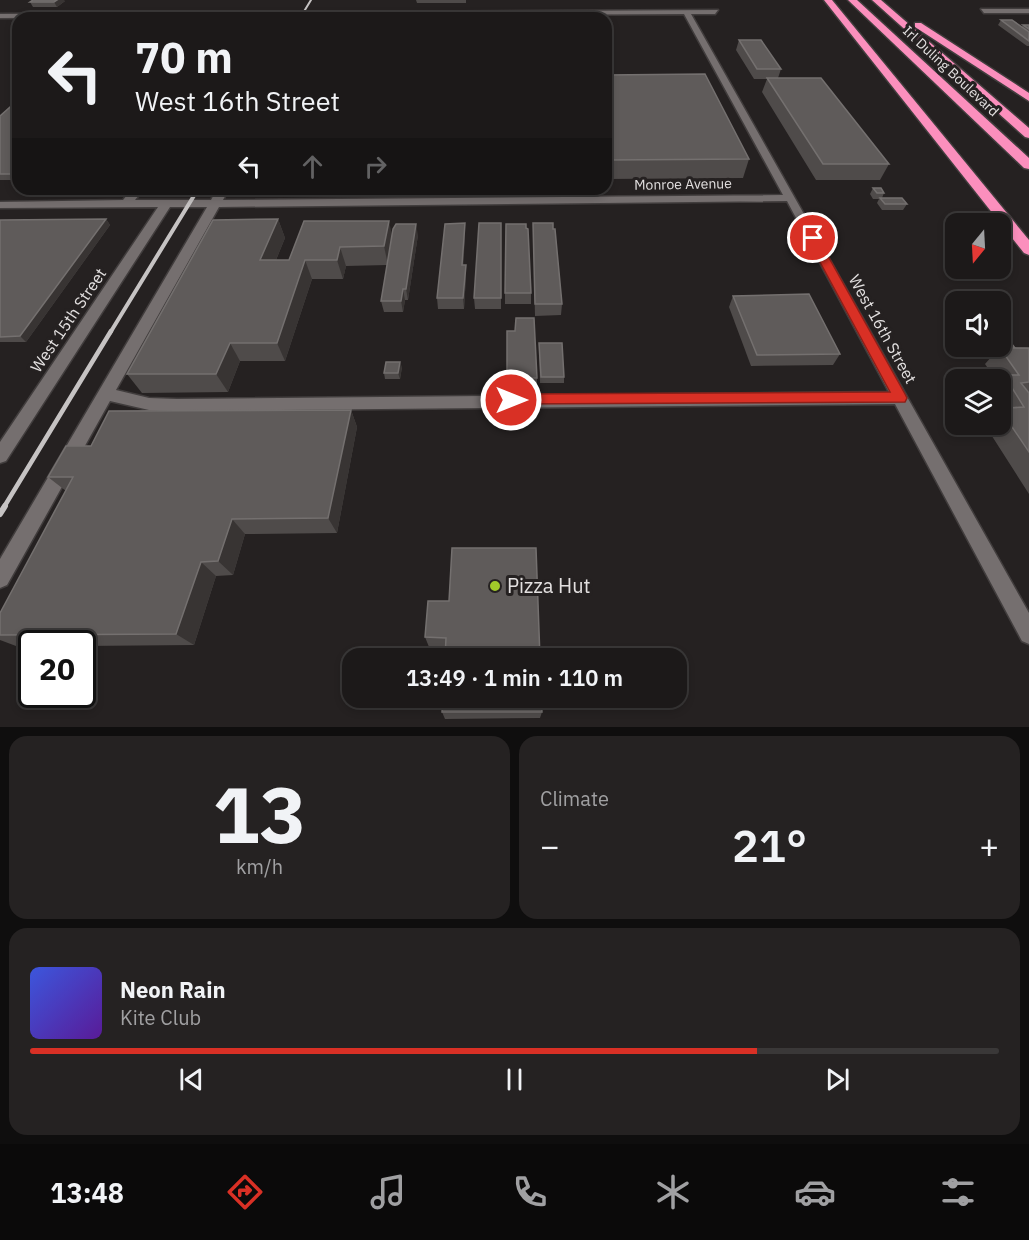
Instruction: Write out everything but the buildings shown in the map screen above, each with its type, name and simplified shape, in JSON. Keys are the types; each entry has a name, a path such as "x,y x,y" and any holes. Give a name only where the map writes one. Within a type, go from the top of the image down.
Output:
{"highway":[{"path":"828,0 1029,250"},
{"name":"Irl Duling Boulevard","path":"852,0 1029,165"},
{"path":"876,0 966,54 1029,98"},
{"name":"Irl Duling Boulevard","path":"876,0 1029,134"}],"street":[{"path":"612,13 715,12 707,0"},
{"path":"984,11 1029,11"},
{"name":"West 16th Street","path":"686,12 791,198 1029,634"},
{"path":"126,204 133,195"},
{"path":"0,578 220,195"},
{"name":"Monroe Avenue","path":"0,205 791,198"},
{"name":"West 15th Street","path":"0,456 166,204"},
{"path":"106,394 149,404 177,405 900,398"}],"railway":[{"path":"304,12 311,0"},
{"path":"110,333 194,195"},
{"path":"4,507 111,331"},
{"path":"0,514 5,506"}],"place":[{"name":"Pizza Hut","path":"495,586"}],"route":[{"path":"511,400 900,398 813,238"}]}
